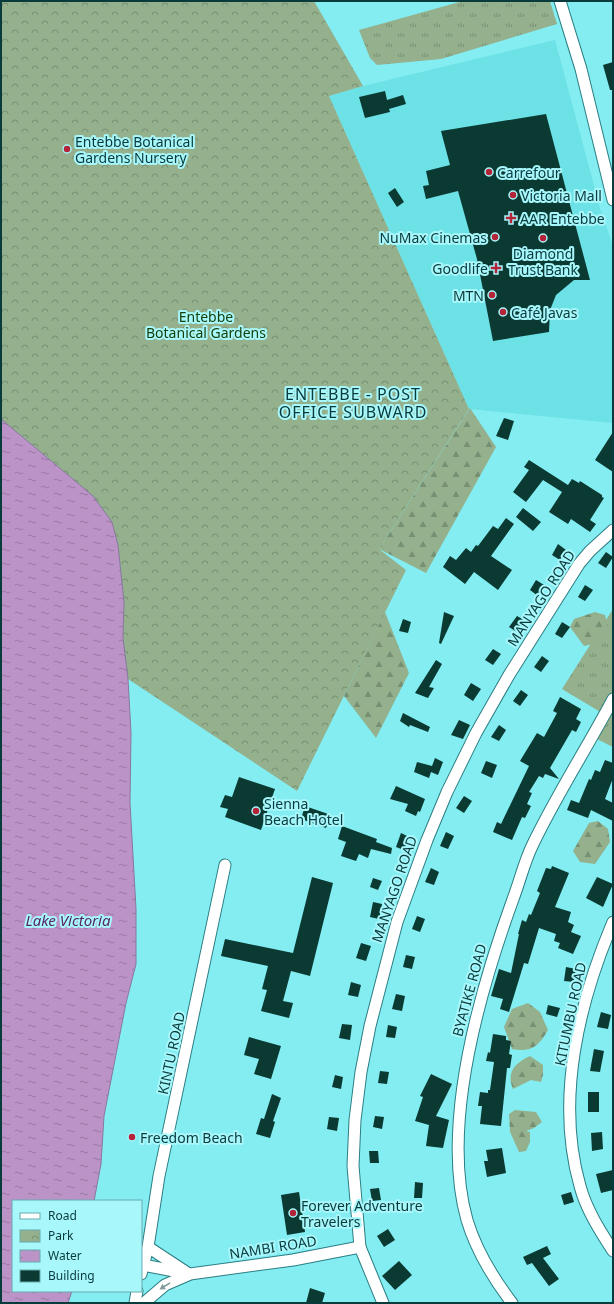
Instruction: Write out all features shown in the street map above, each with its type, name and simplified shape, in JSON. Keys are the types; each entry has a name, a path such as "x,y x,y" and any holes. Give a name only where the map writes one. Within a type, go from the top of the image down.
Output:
{"street":[{"path":"560,1 581,69 613,200"},
{"name":"MANYAGO ROAD","path":"383,1303 360,1247 353,1166 355,1120 361,1072 377,999 397,922 447,792 483,720 509,675 579,564 590,551 613,530"},
{"name":"BYATIKE ROAD","path":"512,1303 489,1269 478,1248 467,1221 463,1203 458,1145 469,1050 483,985 532,846 565,780 613,699"},
{"name":"KINTU ROAD","path":"148,1247 159,1176 225,865"},
{"name":"KITUMBU ROAD","path":"613,922 596,961 580,1024 572,1071 570,1121 573,1159 580,1188 590,1213 613,1251"},
{"path":"148,1247 190,1274"},
{"name":"NAMBI ROAD","path":"148,1247 142,1269 190,1274 293,1260 360,1247"},
{"name":"NAMBI ROAD","path":"144,1303 165,1285 190,1274"},
{"path":"135,1303 137,1292"}],"shaded area":[{"path":"555,40 600,208 613,246 613,423 469,409 329,96 363,86"}],"green space":[{"name":"Entebbe Botanical Gardens","path":"1,1 314,1 363,86 329,96 469,409 379,549 406,570 297,791 128,679 123,638 124,602 118,545 112,522 93,496 1,419"},
{"path":"463,1 550,1 557,24 441,59 377,65 370,58 359,30"},
{"path":"470,408 496,447 426,573 379,549"},
{"path":"613,609 613,692 602,713 562,689"},
{"path":"385,612 409,673 376,738 344,696"},
{"path":"595,612 605,615 609,631 594,644 584,646 570,627 574,619"},
{"path":"613,708 613,747 597,739"},
{"path":"598,821 608,829 610,842 595,864 580,862 573,851 589,823"},
{"path":"528,1003 540,1012 548,1030 534,1047 524,1050 512,1049 504,1027 512,1009"},
{"path":"530,1056 543,1065 541,1082 531,1080 513,1089 511,1083 511,1073 513,1069 516,1065"},
{"path":"515,1110 536,1112 542,1122 534,1128 526,1131 530,1132 530,1142 526,1151 519,1152 510,1132 509,1114"}],"water":[{"name":"Lake Victoria","path":"1,419 93,496 112,522 118,545 124,602 123,638 128,679 131,733 130,803 136,909 136,964 126,1003 104,1116 101,1164 94,1200 12,1200 12,1292 72,1292 68,1303 1,1303"}],"building":[{"path":"613,62 613,90 610,90 603,65"},
{"path":"385,91 387,100 403,95 406,104 389,109 390,112 365,118 359,97"},
{"name":"Victoria Mall","path":"546,114 590,280 574,280 556,295 550,310 549,332 493,341 477,259 458,191 426,199 423,186 429,185 426,171 450,165 441,131"},
{"path":"395,188 404,202 397,207 388,193"},
{"path":"504,418 514,421 508,440 496,436"},
{"path":"613,432 613,472 595,460"},
{"path":"529,460 568,485 572,479 579,483 580,481 602,495 604,498 590,520 596,524 590,532 571,519 568,524 549,512 562,492 543,480 526,502 513,492 529,470 524,467"},
{"path":"523,508 541,522 533,531 516,517"},
{"path":"506,518 514,524 491,556 512,570 498,590 474,572 465,584 443,567 450,556 456,560 466,548 471,552 476,545 478,546 493,526 498,529"},
{"path":"558,544 566,550 560,560 552,555"},
{"path":"606,552 613,557 606,568 598,563"},
{"path":"536,580 544,585 538,596 530,590"},
{"path":"585,585 593,590 585,601 578,597"},
{"path":"444,612 454,616 441,644 439,643"},
{"path":"517,616 524,620 517,632 509,627"},
{"path":"403,619 411,622 408,633 399,631"},
{"path":"562,622 570,627 562,638 555,634"},
{"path":"493,649 501,654 493,665 485,660"},
{"path":"542,656 549,661 541,672 534,667"},
{"path":"436,660 442,664 429,687 434,688 428,698 415,693"},
{"path":"471,683 481,689 473,701 464,695"},
{"path":"521,690 528,695 520,706 513,701"},
{"path":"560,697 581,709 576,719 581,722 576,732 572,730 550,768 559,779 545,774 543,778 539,776 529,792 532,793 527,804 531,806 525,818 522,817 512,840 493,832 497,822 501,824 529,766 520,761 537,733 544,737 557,713 553,711"},
{"path":"403,713 430,727 428,732 410,725 409,727 400,721"},
{"path":"459,720 470,725 463,739 451,735"},
{"path":"499,725 506,730 499,741 491,737"},
{"path":"435,758 443,762 438,775 431,772 429,778 414,772 417,762 432,766"},
{"path":"605,760 613,763 613,778 605,799 613,803 613,821 591,810 588,818 567,810 571,800 579,803 589,779 591,780 595,770 600,772"},
{"path":"486,761 497,765 492,778 481,773"},
{"path":"239,777 275,789 261,830 225,817 228,809 220,807 225,795 232,797"},
{"path":"396,786 425,799 420,812 418,811 416,816 405,811 408,804 390,799"},
{"path":"464,796 472,801 464,813 456,808"},
{"path":"305,806 331,815 326,828 301,819"},
{"path":"342,826 377,839 376,842 392,848 391,854 371,849 368,858 359,854 356,861 341,856 346,842 338,839"},
{"path":"446,832 454,836 448,849 440,846"},
{"path":"401,833 409,837 404,850 396,847"},
{"path":"552,866 569,873 555,907 571,912 568,922 574,925 571,932 581,936 573,954 558,948 560,943 554,941 556,934 539,928 528,964 524,963 509,1012 500,1009 503,999 491,996 499,969 511,973 522,920 526,922 529,914 531,915 540,893 537,891 546,868 551,869"},
{"path":"431,868 439,872 434,885 425,882"},
{"path":"312,877 333,883 310,976 291,971 283,1001 293,1003 289,1018 261,1011 267,990 262,989 268,966 221,956 225,939 293,953"},
{"path":"597,877 613,884 603,907 586,898"},
{"path":"373,878 382,881 378,890 370,887"},
{"path":"373,902 382,904 379,919 370,917"},
{"path":"417,916 425,919 420,932 412,929"},
{"path":"361,943 371,946 366,961 356,958"},
{"path":"406,955 415,957 412,969 403,967"},
{"path":"566,967 576,969 574,982 564,981"},
{"path":"351,982 361,985 358,997 348,995"},
{"path":"396,994 405,996 402,1011 392,1009"},
{"path":"548,1005 560,1008 557,1017 546,1014"},
{"path":"601,1012 611,1015 608,1029 597,1027"},
{"path":"342,1024 352,1025 350,1040 339,1038"},
{"path":"388,1025 397,1027 395,1038 386,1037"},
{"path":"493,1034 506,1036 506,1040 511,1041 509,1054 512,1055 510,1068 507,1068 501,1126 480,1124 482,1106 478,1106 480,1092 488,1093 488,1090 490,1090 494,1062 486,1061 488,1052 490,1053"},
{"path":"249,1037 281,1046 271,1079 254,1074 259,1059 244,1055"},
{"path":"594,1049 604,1051 600,1072 590,1071"},
{"path":"380,1071 389,1072 387,1084 378,1083"},
{"path":"431,1074 452,1084 436,1116 449,1120 443,1148 426,1146 429,1125 415,1121 423,1097 420,1096"},
{"path":"335,1075 343,1077 341,1089 332,1087"},
{"path":"588,1092 599,1092 599,1112 588,1112"},
{"path":"272,1094 281,1098 273,1121 275,1122 270,1138 256,1134 261,1118 264,1119"},
{"path":"375,1116 384,1117 382,1129 373,1127"},
{"path":"329,1117 339,1118 337,1131 327,1129"},
{"path":"602,1132 603,1149 592,1151 591,1133"},
{"path":"502,1148 506,1173 487,1177 484,1161 488,1161 486,1150"},
{"path":"369,1151 378,1151 379,1163 370,1163"},
{"path":"613,1170 613,1190 601,1193 596,1174"},
{"path":"415,1182 423,1183 422,1198 414,1198"},
{"path":"379,1188 381,1200 372,1201 370,1189"},
{"name":"Forever Adventure Travelers","path":"299,1192 305,1232 287,1235 281,1195"},
{"path":"571,1192 574,1202 564,1205 561,1195"},
{"path":"388,1229 395,1240 384,1247 377,1236"},
{"path":"547,1246 551,1254 543,1258 559,1279 549,1286 532,1263 527,1265 523,1257"},
{"path":"399,1261 412,1275 395,1290 382,1276"},
{"path":"310,1288 325,1293 322,1303 306,1303"}],"place":[{"name":"Entebbe Botanical Gardens Nursery","path":"67,149"},
{"name":"Carrefour","path":"489,172"},
{"name":"Victoria Mall","path":"513,195"},
{"name":"AAR Entebbe","path":"511,218"},
{"name":"NuMax Cinemas","path":"495,237"},
{"name":"Diamond Trust Bank","path":"543,238"},
{"name":"Goodlife","path":"496,268"},
{"name":"MTN","path":"492,295"},
{"name":"Café Javas","path":"503,312"},
{"name":"Sienna Beach Hotel","path":"256,811"},
{"name":"Freedom Beach","path":"132,1137"},
{"name":"Forever Adventure Travelers","path":"293,1213"}],"district":[{"name":"ENTEBBE - POST OFFICE SUBWARD","path":"353,403"}]}
